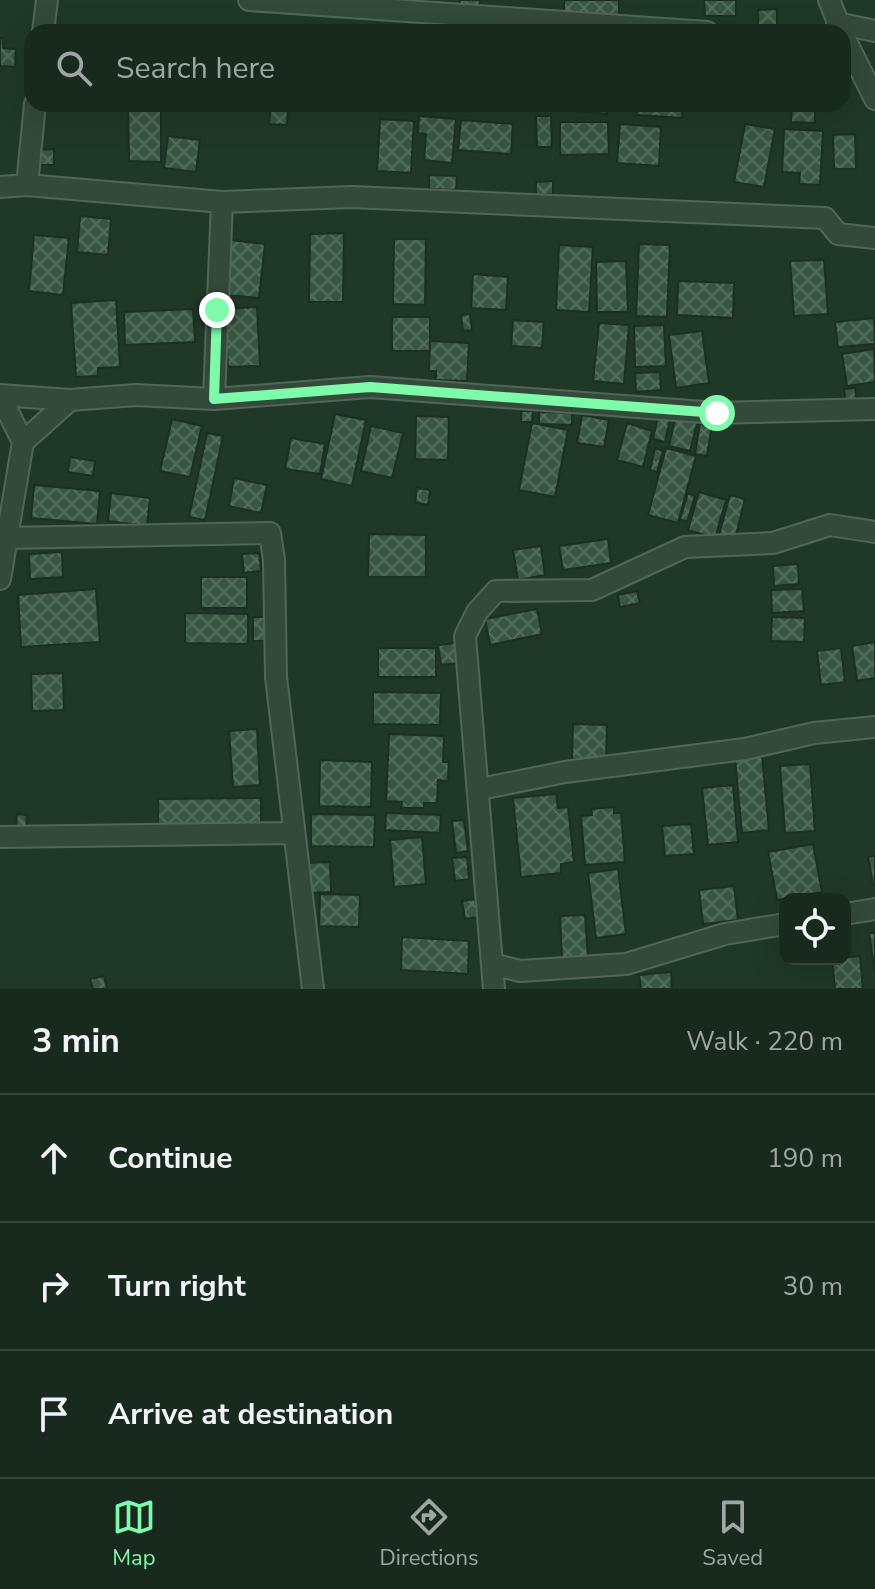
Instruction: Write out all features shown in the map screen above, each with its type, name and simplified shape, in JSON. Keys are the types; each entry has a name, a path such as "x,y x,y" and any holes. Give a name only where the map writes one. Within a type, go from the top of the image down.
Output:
{"street":[{"path":"44,24 47,0"},
{"path":"249,0 592,24"},
{"path":"829,0 838,24"},
{"path":"851,30 875,31"},
{"path":"851,52 875,99"},
{"path":"27,185 34,112"},
{"path":"0,187 27,185 222,202 352,197 825,218 838,234 875,238"},
{"path":"214,399 222,202"},
{"path":"0,579 23,442 0,396 70,400 136,395 214,399 370,387 717,413 875,409"},
{"path":"23,442 70,400"},
{"path":"494,989 480,789 465,636 477,612 496,591 592,590 685,547 773,543 830,525 875,532"},
{"path":"5,538 270,533 274,560 276,677 313,989"},
{"path":"480,789 565,772 745,749 814,733 875,727"},
{"path":"0,837 294,833"},
{"path":"851,913 875,909"},
{"path":"492,964 520,971 626,964 725,934 779,925"}],"building":[{"path":"460,0 480,0 479,8 460,6"},
{"path":"564,0 619,0 619,17 564,16"},
{"path":"704,0 736,0 736,16 705,16"},
{"path":"777,9 777,24 758,24 758,10"},
{"path":"0,38 3,38 3,48 16,49 15,67 0,66"},
{"path":"128,112 161,112 161,162 129,161"},
{"path":"270,112 288,112 287,125 269,124"},
{"path":"637,112 682,112 682,118 637,115"},
{"path":"792,112 815,112 815,123 791,122"},
{"path":"419,116 456,119 452,163 424,160 426,134 418,133"},
{"path":"536,116 551,116 552,147 537,147"},
{"path":"380,119 414,121 411,173 377,171"},
{"path":"461,120 513,124 511,154 458,150"},
{"path":"560,122 608,122 609,154 560,155"},
{"path":"620,124 661,127 659,166 617,163"},
{"path":"745,124 775,129 764,187 734,182"},
{"path":"784,129 823,131 820,185 799,184 800,173 782,172"},
{"path":"855,134 856,169 834,169 833,135"},
{"path":"168,136 200,140 196,172 164,168"},
{"path":"54,149 54,165 37,165 37,150"},
{"path":"429,175 457,176 456,190 429,189"},
{"path":"553,181 553,194 536,195 536,182"},
{"path":"80,216 111,219 108,255 77,252"},
{"path":"344,233 343,302 309,302 310,234"},
{"path":"34,235 69,238 63,295 29,291"},
{"path":"394,239 426,239 425,305 393,304"},
{"path":"231,240 265,244 259,298 226,295"},
{"path":"639,244 670,245 667,317 636,316"},
{"path":"559,245 593,247 589,312 556,310"},
{"path":"824,260 828,314 794,316 790,261"},
{"path":"626,261 628,312 597,312 596,262"},
{"path":"473,274 508,277 506,310 471,308"},
{"path":"678,281 734,283 733,318 677,315"},
{"path":"116,300 120,367 98,368 98,376 76,377 71,303"},
{"path":"257,307 260,366 228,367 225,309"},
{"path":"193,309 195,342 125,345 124,312"},
{"path":"470,314 472,330 463,331 461,315"},
{"path":"392,317 430,317 430,351 392,351"},
{"path":"874,318 875,344 838,347 835,322"},
{"path":"513,320 544,322 542,348 511,346"},
{"path":"599,323 629,325 624,384 593,381"},
{"path":"664,325 666,366 635,367 634,326"},
{"path":"702,331 709,383 676,388 669,335"},
{"path":"430,341 469,343 467,381 436,380 436,371 429,371"},
{"path":"874,349 875,382 847,386 842,354"},
{"path":"660,372 661,390 636,392 635,373"},
{"path":"855,388 857,403 846,404 844,389"},
{"path":"521,411 533,411 532,422 521,422"},
{"path":"539,412 572,413 572,425 539,424"},
{"path":"335,414 366,420 352,486 321,479"},
{"path":"582,415 609,420 604,447 577,443"},
{"path":"676,415 698,420 690,451 669,446"},
{"path":"416,416 449,417 448,460 415,459"},
{"path":"658,416 670,419 665,442 653,439"},
{"path":"172,419 202,426 190,477 160,471"},
{"path":"532,423 568,430 555,497 519,490"},
{"path":"627,423 652,431 643,467 617,460"},
{"path":"700,423 712,425 707,456 695,454"},
{"path":"371,426 403,433 392,478 361,471"},
{"path":"207,433 223,436 205,520 189,517"},
{"path":"291,438 325,444 320,474 285,469"},
{"path":"655,448 663,451 657,472 650,470"},
{"path":"666,448 696,456 678,523 648,515"},
{"path":"70,457 95,461 93,476 68,472"},
{"path":"234,478 267,485 261,513 229,506"},
{"path":"34,485 100,491 97,524 31,518"},
{"path":"417,488 430,490 428,505 415,502"},
{"path":"699,492 726,500 715,538 688,530"},
{"path":"111,493 150,498 147,526 108,521"},
{"path":"688,493 695,496 687,522 680,519"},
{"path":"730,495 745,499 735,539 719,535"},
{"path":"369,534 426,535 426,577 368,577"},
{"path":"608,539 611,563 563,570 559,546"},
{"path":"541,546 545,575 518,580 513,550"},
{"path":"62,552 63,577 30,579 29,554"},
{"path":"259,553 261,571 244,573 242,554"},
{"path":"798,564 799,584 774,586 773,566"},
{"path":"201,577 247,577 247,608 201,608"},
{"path":"96,589 100,642 21,647 18,595"},
{"path":"802,589 804,611 772,613 771,590"},
{"path":"637,591 640,603 620,607 618,595"},
{"path":"537,609 542,634 490,645 485,619"},
{"path":"185,613 248,614 248,644 185,643"},
{"path":"253,617 267,617 267,641 253,641"},
{"path":"772,617 805,618 804,642 771,641"},
{"path":"875,642 875,678 857,681 852,646"},
{"path":"456,643 459,663 441,665 438,645"},
{"path":"378,648 436,648 436,677 378,677"},
{"path":"841,648 845,682 821,685 817,651"},
{"path":"63,673 64,710 32,711 31,674"},
{"path":"373,692 441,693 440,725 373,724"},
{"path":"573,724 607,725 606,760 572,759"},
{"path":"257,729 260,785 233,787 229,731"},
{"path":"389,734 444,736 443,762 449,762 448,781 438,780 437,803 424,803 424,808 401,808 402,802 386,801"},
{"path":"762,756 769,830 742,833 735,759"},
{"path":"320,760 372,762 371,807 319,806"},
{"path":"810,764 815,831 785,833 780,766"},
{"path":"733,785 738,842 708,845 702,788"},
{"path":"556,794 558,808 568,807 574,862 561,864 561,873 521,877 513,798"},
{"path":"261,798 261,826 158,827 158,799"},
{"path":"614,807 614,813 621,813 625,862 585,865 581,816 592,815 591,809"},
{"path":"386,813 441,815 440,833 385,830"},
{"path":"17,814 27,815 26,827 16,826"},
{"path":"311,814 375,815 374,847 311,846"},
{"path":"464,820 468,851 456,853 452,821"},
{"path":"691,824 694,854 665,856 662,826"},
{"path":"422,837 426,884 394,887 390,840"},
{"path":"813,844 822,892 779,893 777,900 768,852"},
{"path":"875,856 875,885 873,885 868,857"},
{"path":"467,857 469,879 455,881 452,858"},
{"path":"330,862 331,892 305,893 304,863"},
{"path":"618,869 626,934 596,938 588,873"},
{"path":"734,886 738,920 703,924 699,890"},
{"path":"320,894 360,895 359,927 319,926"},
{"path":"475,899 478,917 465,919 462,901"},
{"path":"585,915 588,958 562,959 560,916"},
{"path":"869,933 875,933 875,973"},
{"path":"402,937 469,941 468,974 401,970"},
{"path":"860,956 863,989 835,989 833,965 851,965 851,957"},
{"path":"671,972 672,989 641,989 639,975"},
{"path":"104,976 107,989 93,989 90,979"}],"route":[{"path":"217,310 214,399 370,387 411,393 717,413"}]}
